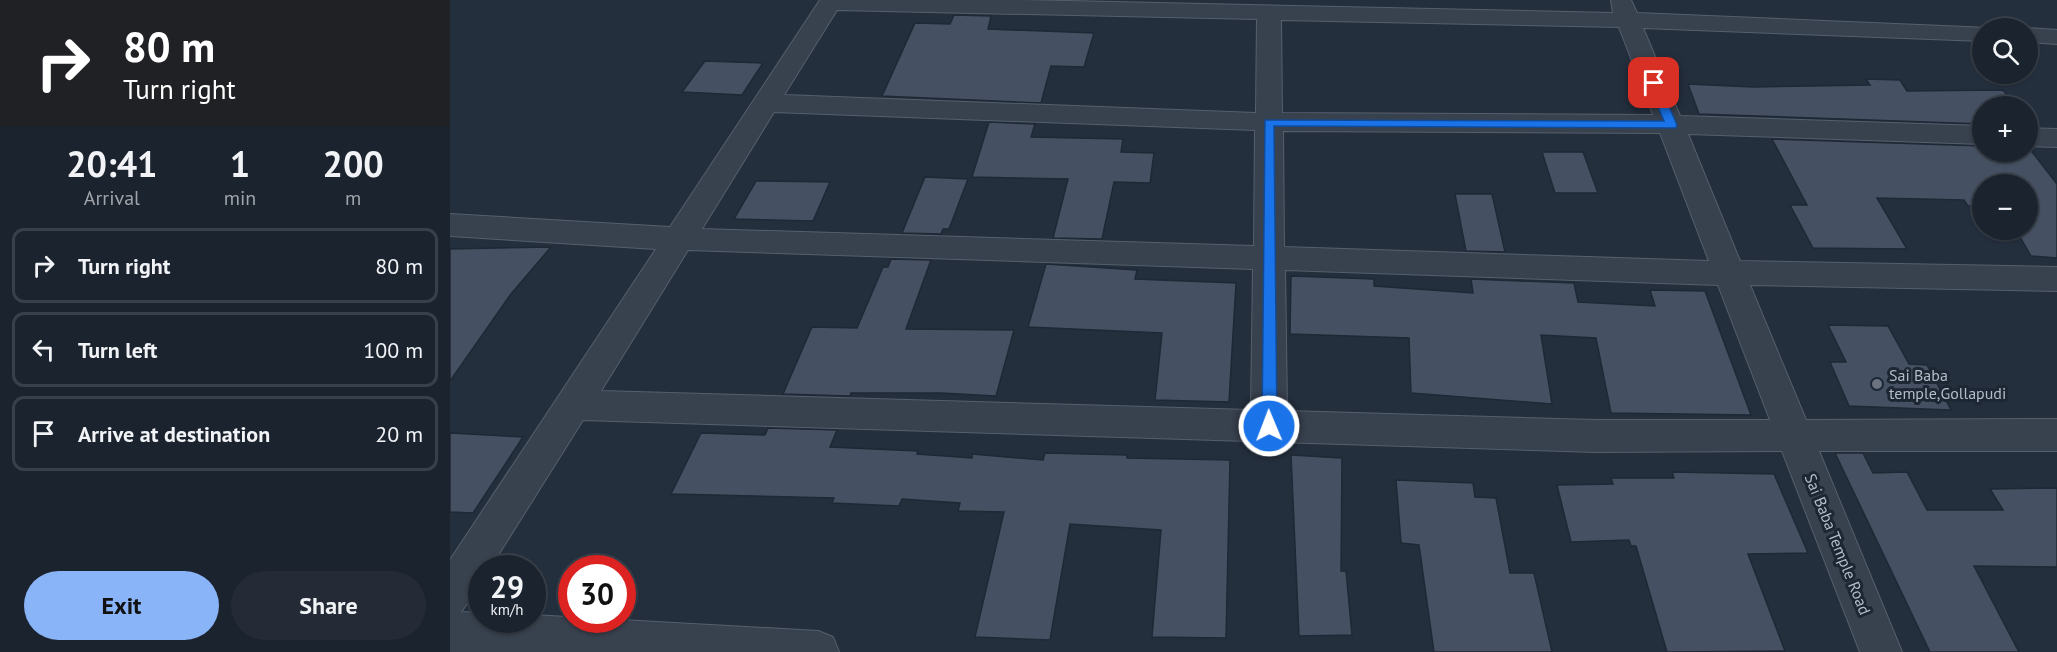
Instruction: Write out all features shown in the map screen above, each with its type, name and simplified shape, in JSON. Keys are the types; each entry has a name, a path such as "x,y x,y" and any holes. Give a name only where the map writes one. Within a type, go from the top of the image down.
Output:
{"street":[{"path":"450,596 831,1 1269,12 1624,10 1972,33"},
{"name":"Sai Baba Temple Road","path":"1624,10 1672,125 1727,273 1881,652"},
{"path":"1269,12 1269,426"},
{"path":"2038,36 2057,37"},
{"path":"766,103 1269,122 1672,125 1972,135"},
{"path":"2038,137 2057,138"},
{"path":"450,225 677,239 1268,256 1727,273 2057,279"},
{"path":"573,405 1596,436 2057,435"},
{"path":"450,632 818,652"}],"building":[{"path":"954,15 991,16 988,29 1094,33 1084,67 1051,66 1041,103 882,96 915,23 950,24"},
{"path":"705,61 763,63 742,95 682,92"},
{"path":"1866,79 1900,80 1907,91 2003,90 2008,96 1972,96 1972,124 1699,114 1688,84 1753,87 1870,85"},
{"path":"989,122 1035,124 1031,137 1123,139 1121,152 1154,153 1150,183 1114,182 1102,239 1053,238 1068,179 972,177"},
{"path":"1772,139 1972,146 1972,162 2038,162 2038,160 2057,184 2057,258 2031,256 2022,240 2038,240 2038,174 1972,174 1972,206 1968,206 1964,200 1877,198 1907,249 1813,248 1790,205 1807,205"},
{"path":"1542,152 1583,152 1598,193 1555,193"},
{"path":"925,177 968,179 949,229 943,229 941,234 902,233"},
{"path":"756,181 830,182 813,221 734,219"},
{"path":"1455,194 1492,194 1505,252 1466,251"},
{"path":"551,247 511,294 450,381 450,249"},
{"path":"891,259 931,260 906,329 1014,330 996,396 941,393 851,393 850,396 783,394 812,327 857,328 883,267 888,267"},
{"path":"1046,264 1137,270 1135,279 1236,283 1229,402 1155,400 1162,333 1028,327"},
{"path":"1291,276 1374,279 1374,286 1473,293 1471,279 1574,283 1578,302 1655,306 1650,290 1705,291 1751,415 1611,413 1596,338 1541,335 1552,404 1411,393 1409,338 1290,334"},
{"path":"1828,325 1888,326 1909,364 1927,365 1951,410 1849,406 1830,362 1846,362"},
{"path":"768,428 837,430 830,447 918,451 917,454 972,458 972,454 1043,460 1045,453 1127,455 1127,458 1230,460 1226,638 1152,637 1161,530 1070,524 1050,640 975,637 1004,512 958,511 960,503 902,499 899,506 832,503 834,498 671,494 701,433 765,435"},
{"path":"450,433 523,437 473,513 450,512"},
{"path":"1835,453 1863,453 1873,473 1907,472 1927,510 2003,510 1990,489 2057,488 2057,567 1974,566 2019,652 1930,652"},
{"path":"1291,455 1342,458 1341,571 1346,571 1352,635 1299,636"},
{"path":"1672,472 1774,474 1808,553 1748,554 1785,651 1667,652 1636,546 1631,546 1629,540 1571,542 1557,485 1613,484 1611,478 1674,478"},
{"path":"1396,480 1473,483 1475,497 1496,498 1510,573 1534,573 1552,652 1434,652 1419,545 1401,543"}],"place":[{"name":"Sai Baba temple,Gollapudi","path":"1877,384"}],"route":[{"path":"1269,426 1269,122 1588,122 1672,125 1654,83"}]}
